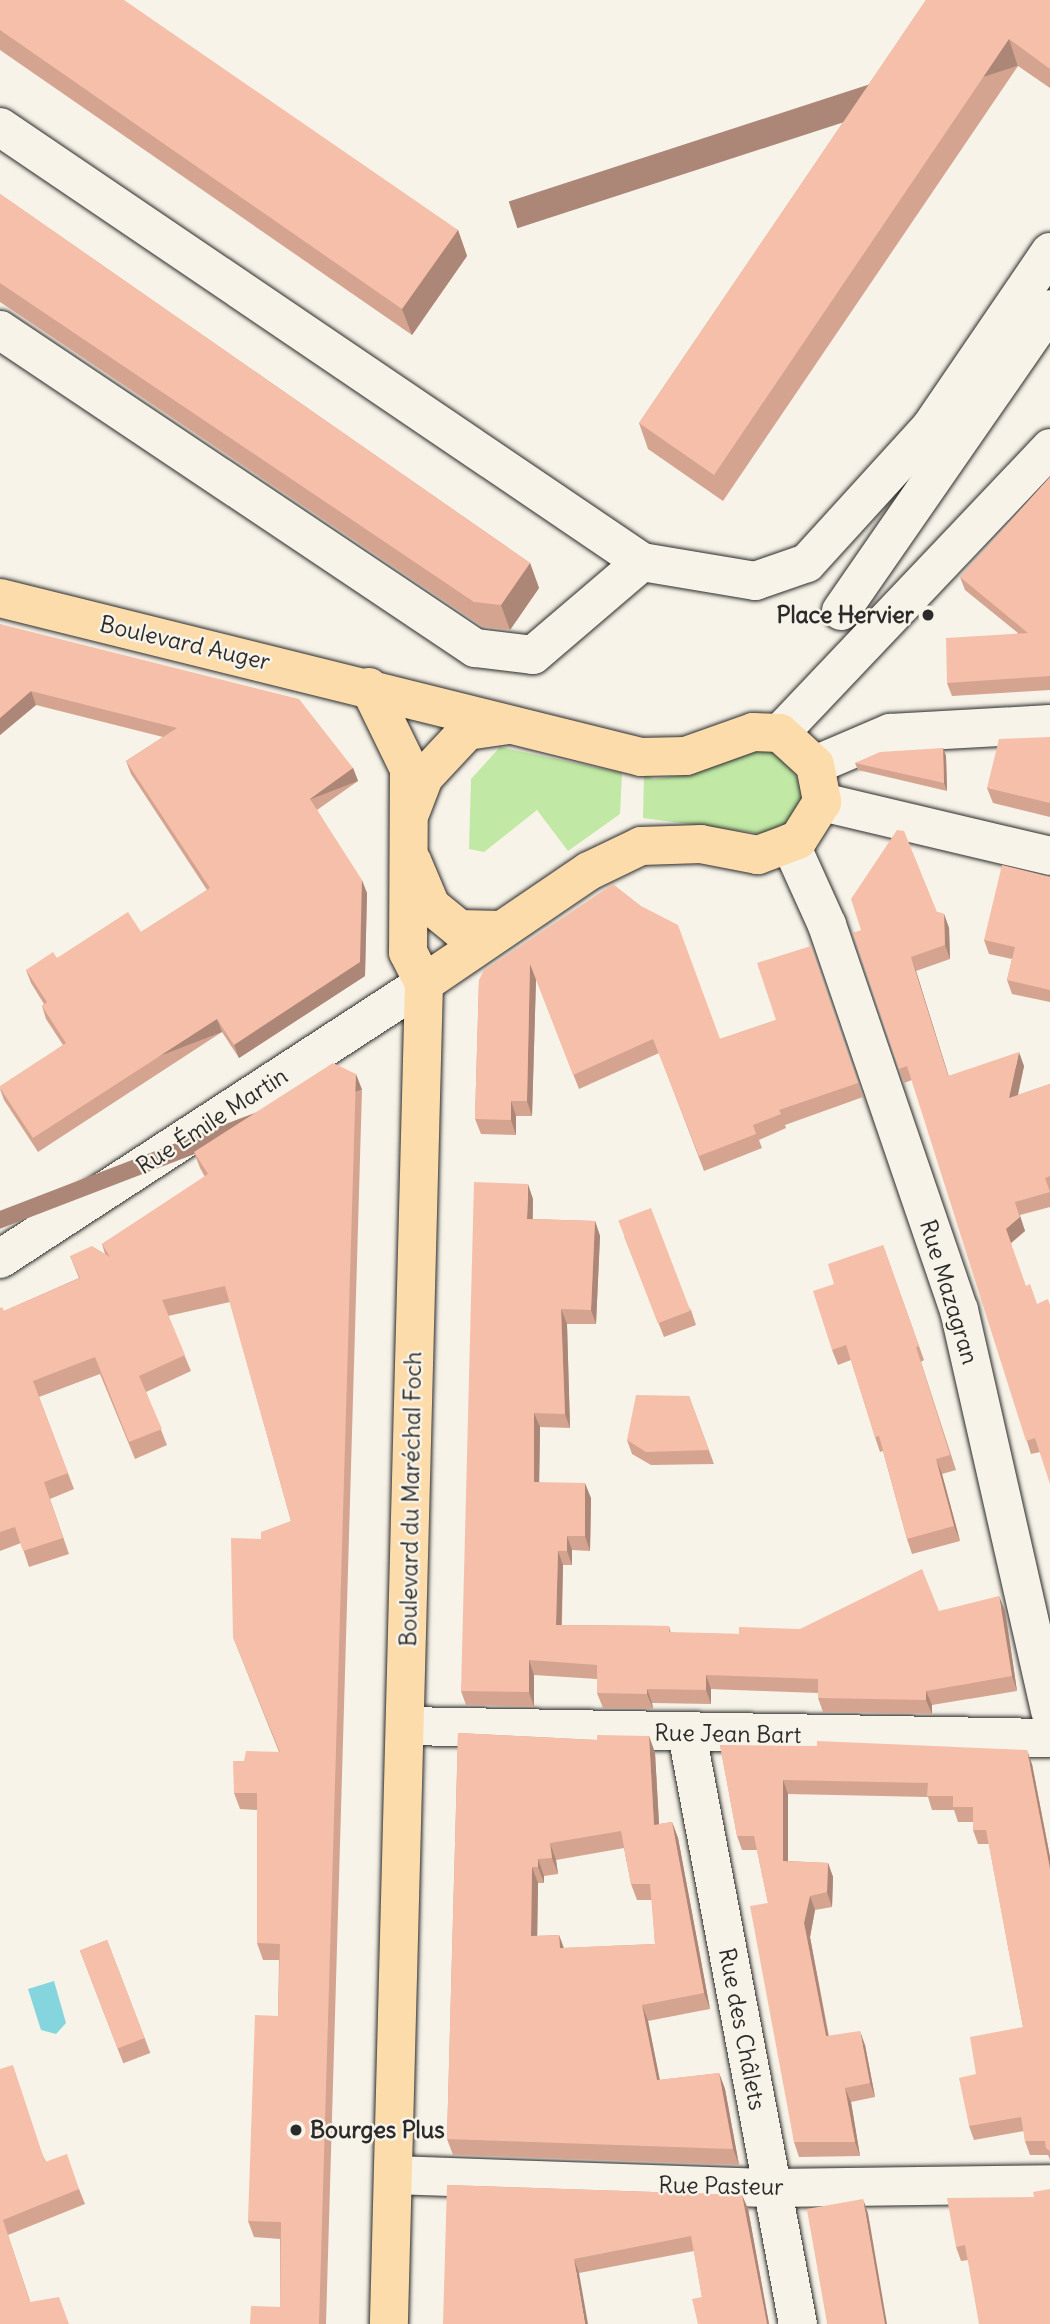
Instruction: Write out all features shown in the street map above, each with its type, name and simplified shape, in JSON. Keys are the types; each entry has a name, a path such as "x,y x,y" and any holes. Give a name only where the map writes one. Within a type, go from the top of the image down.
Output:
{"main road":[{"name":"Boulevard Auger","path":"0,598 369,687 641,757 685,756 753,732 780,733"},
{"name":"Boulevard du Maréchal Foch","path":"369,687 409,768 408,952 424,983 388,2324"},
{"path":"501,930 459,929 431,906 408,835 424,778 467,731 516,724"},
{"path":"424,983 589,871 641,846 701,844 758,855 798,840 822,803 815,765 780,733"}],"street":[{"path":"0,127 642,562 755,581 807,563 930,428 1050,252"},
{"path":"841,611 1050,309"},
{"path":"0,330 475,648 533,655 642,562"},
{"path":"780,733 855,659 1050,448"},
{"path":"815,765 890,733 1050,724"},
{"path":"822,803 860,809 1050,856"},
{"name":"Rue Mazagran","path":"790,843 827,925 959,1310 1050,1712"},
{"name":"Rue Émile Martin","path":"0,1259 424,983"},
{"name":"Rue Jean Bart","path":"405,1726 687,1734 1050,1738"},
{"name":"Rue des Châlets","path":"687,1734 798,2324"},
{"name":"Rue Pasteur","path":"393,2175 773,2188 1050,2184"}],"green space":[{"path":"500,747 622,773 620,814 568,851 537,810 484,852 469,849 471,779"},
{"path":"741,750 770,751 788,764 805,791 798,813 771,835 643,818 644,774 654,779 691,774"}],"water":[{"path":"54,1981 66,2023 56,2034 41,2030 28,1989"}],"building":[{"path":"0,0 124,0 458,230 402,309 0,30"},
{"path":"926,0 1050,0 1050,69 1009,39 714,475 639,423"},
{"path":"0,194 530,563 501,605 474,602 0,283"},
{"path":"1050,477 1050,676 947,683 946,638 1028,633 960,577"},
{"path":"0,624 299,699 353,768 310,799 362,880 360,962 234,1045 217,1019 33,1138 0,1086 66,1043 42,1006 47,1002 26,970 53,952 57,958 128,912 141,932 210,888 126,761 177,728 31,691 0,718"},
{"path":"1050,737 1050,803 987,788 999,739"},
{"path":"943,748 944,783 855,763 880,752"},
{"path":"897,830 904,831 937,912 944,914 945,945 911,957 948,1076 1019,1052 1009,1098 1050,1084 1050,1176 1045,1178 1050,1192 1015,1202 1020,1217 1006,1229 1026,1286 1030,1284 1037,1304 1048,1299 1050,1305 1050,1484 1035,1438 1026,1441 907,1066 899,1069 853,933 861,930 851,899"},
{"path":"1002,865 1050,877 1050,990 1007,980 1015,947 984,940"},
{"path":"613,884 641,906 678,925 720,1039 776,1020 757,963 811,946 858,1083 779,1110 781,1114 753,1125 756,1134 699,1156 653,1039 573,1075 530,964 527,1101 511,1101 511,1120 475,1119 479,980 484,970"},
{"path":"333,1063 356,1074 319,2324 250,2324 251,2306 280,2307 281,2222 248,2221 255,2015 278,2016 280,1944 257,1943 257,1793 234,1793 233,1761 244,1761 246,1751 280,1752 233,1637 231,1538 261,1539 261,1532 291,1521 225,1286 162,1300 185,1355 139,1376 162,1429 129,1442 95,1357 33,1381 68,1473 44,1482 63,1538 23,1551 15,1527 0,1532 0,1308 4,1311 80,1278 70,1256 92,1246 110,1257 102,1244 208,1174 194,1152"},
{"path":"474,1182 528,1184 527,1219 595,1221 591,1310 561,1309 565,1414 534,1413 534,1482 585,1483 585,1536 567,1536 567,1551 558,1551 556,1625 669,1626 669,1632 739,1634 739,1627 800,1629 922,1569 939,1611 999,1596 1012,1676 926,1691 926,1700 818,1698 818,1679 706,1675 706,1690 647,1689 647,1694 597,1693 597,1665 529,1660 529,1692 461,1691"},
{"path":"651,1208 690,1311 658,1323 618,1221"},
{"path":"883,1245 919,1346 916,1347 950,1455 936,1459 954,1526 907,1539 879,1436 875,1437 846,1345 832,1350 813,1291 834,1284 828,1264"},
{"path":"636,1395 689,1396 709,1450 646,1452 627,1440"},
{"path":"458,1733 597,1740 597,1735 649,1736 654,1825 672,1822 704,1993 642,2005 657,2080 719,2073 733,2149 447,2139","holes":["621,1831 631,1884 650,1884 655,1944 560,1948 559,1935 531,1936 532,1867 538,1867 538,1859 552,1858 550,1843"]},
{"path":"817,1741 1027,1750 1050,1869 1050,2151 1046,2148 1045,2141 1025,2141 1021,2117 969,2126 959,2078 976,2074 970,2037 1023,2027 986,1830 973,1830 973,1807 953,1807 953,1796 927,1796 928,1783 783,1780 783,1861 828,1863 827,1892 810,1896 804,1923 826,2036 860,2031 870,2083 845,2088 855,2142 794,2142 750,1906 768,1903 754,1836 737,1836 720,1745 817,1746"},
{"path":"107,1940 145,2038 118,2048 80,1950"},
{"path":"13,2065 45,2162 67,2154 79,2189 3,2220 30,2302 59,2297 69,2324 0,2324 0,2069"},
{"path":"447,2185 742,2195 767,2324 698,2324 692,2299 702,2297 691,2236 574,2259 585,2324 443,2324"},
{"path":"1050,2189 1050,2324 979,2324 965,2245 956,2247 947,2198 1034,2197 1033,2192"},
{"path":"863,2199 885,2324 827,2324 807,2209"}],"place":[{"name":"Place Hervier","path":"928,615"},
{"name":"Bourges Plus","path":"296,2130"}]}
